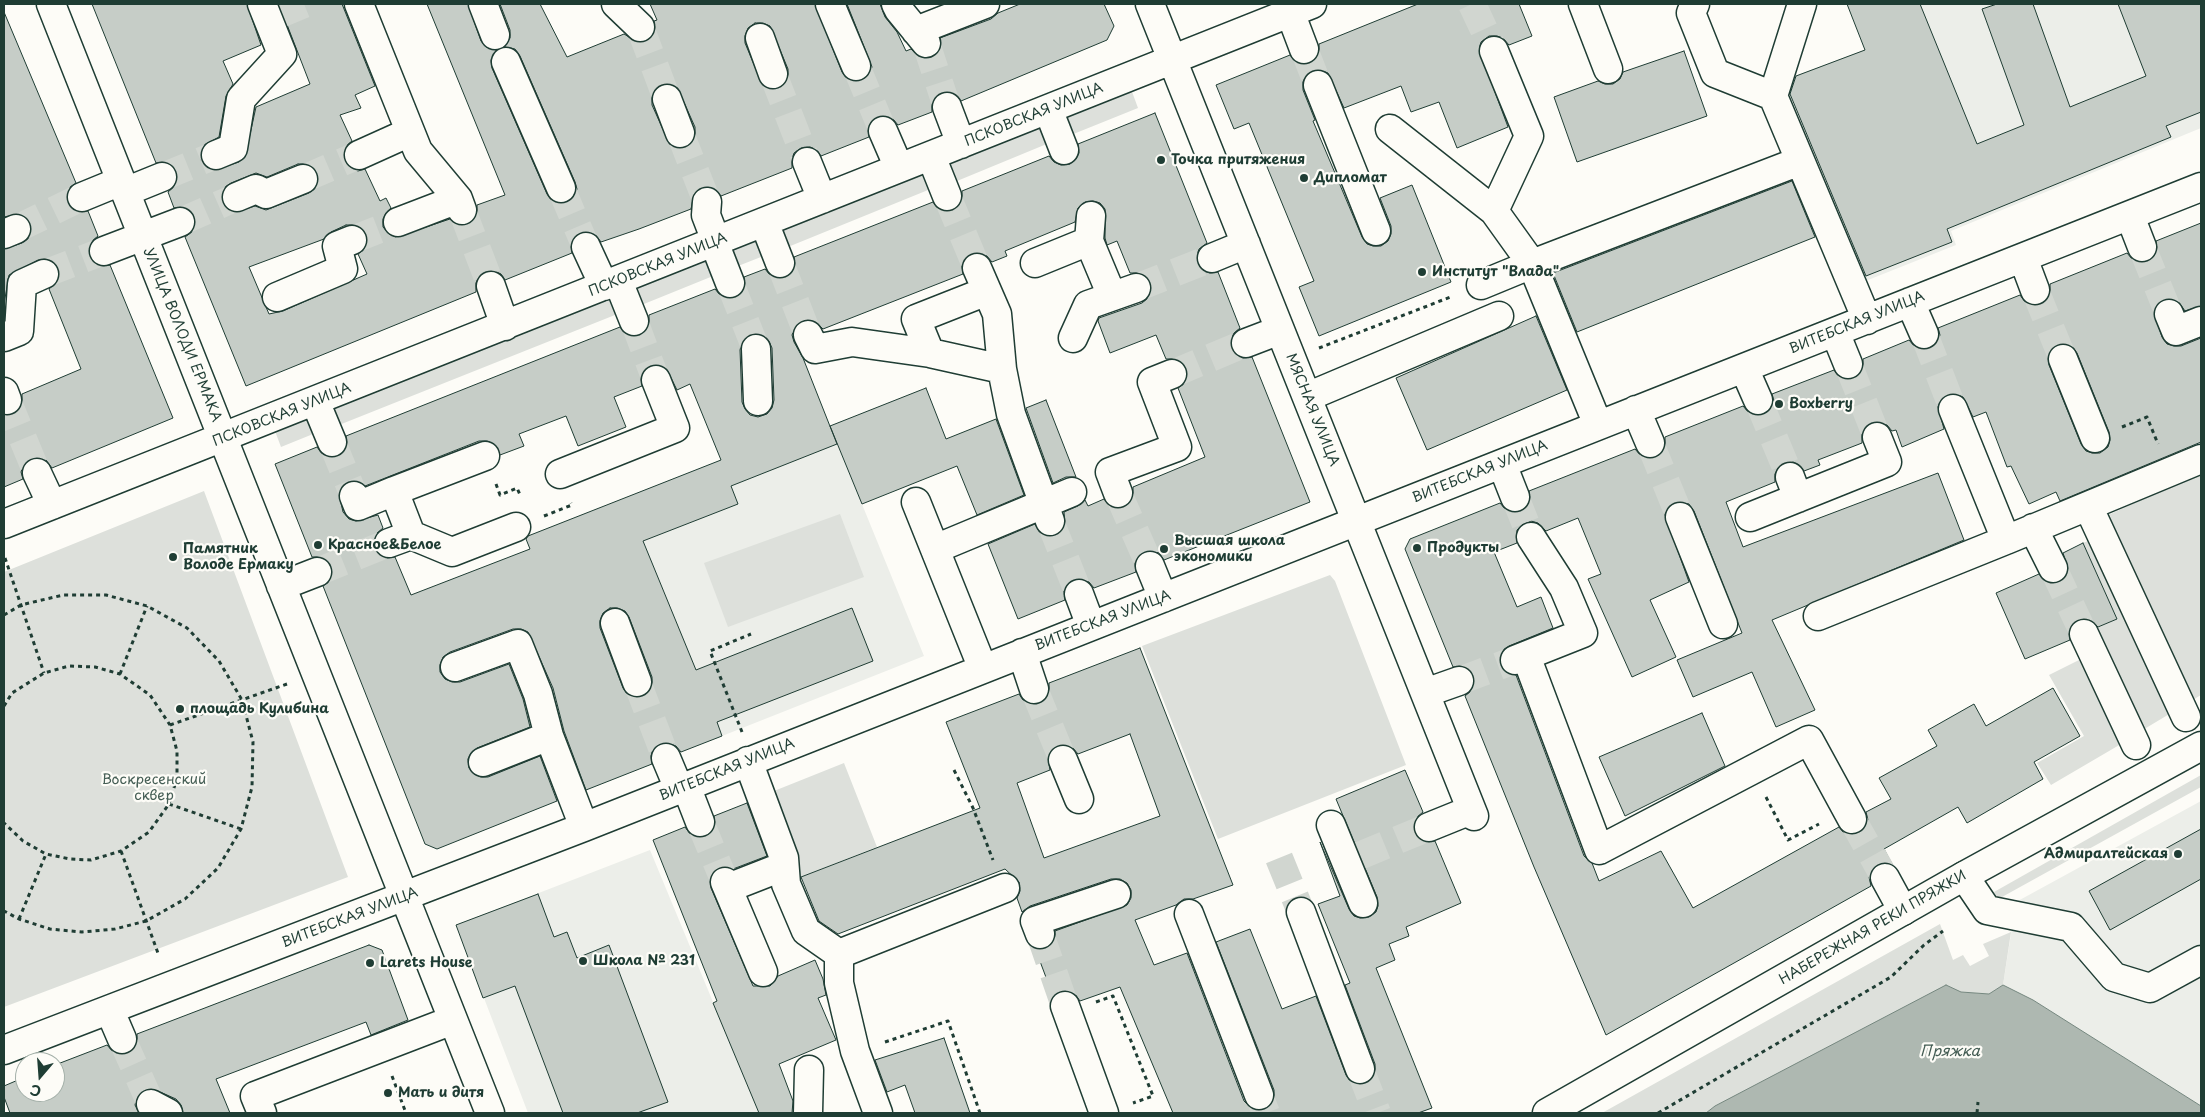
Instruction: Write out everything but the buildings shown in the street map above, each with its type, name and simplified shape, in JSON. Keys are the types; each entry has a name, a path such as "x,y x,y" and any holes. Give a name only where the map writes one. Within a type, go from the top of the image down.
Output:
{"street":[{"name":"УЛИЦА ВОЛОДИ ЕРМАКА","path":"51,4 490,1113"},
{"path":"359,4 418,151 460,205 398,222"},
{"path":"482,4 495,35"},
{"path":"616,4 640,27"},
{"path":"830,4 856,66"},
{"path":"896,4 921,37 985,4"},
{"name":"МЯСНАЯ УЛИЦА","path":"1150,4 1473,813 1429,827"},
{"path":"1583,4 1608,69"},
{"path":"1695,4 1691,12 1715,73 1773,96"},
{"path":"1802,4 1773,96 1867,320"},
{"path":"1301,8 1304,50"},
{"name":"ПСКОВСКАЯ УЛИЦА","path":"4,524 1301,8"},
{"path":"216,155 233,148 241,99 282,54 270,12"},
{"path":"760,38 774,74"},
{"path":"1494,51 1529,136 1494,212"},
{"path":"506,62 561,188"},
{"path":"1318,85 1376,231"},
{"path":"667,98 680,133"},
{"path":"947,107 962,144"},
{"path":"1048,109 1064,150"},
{"path":"1390,129 1494,212 1532,264 1598,426"},
{"path":"883,131 899,168"},
{"path":"359,155 410,132"},
{"path":"931,156 947,196"},
{"path":"1481,285 1800,160"},
{"path":"807,162 822,199"},
{"path":"82,198 162,177"},
{"path":"237,197 256,190 266,194 302,179"},
{"name":"ВИТЕБСКАЯ УЛИЦА","path":"4,1050 110,1011 682,788 746,748 983,669 2201,187"},
{"path":"707,202 706,216 730,283"},
{"path":"2130,216 2142,247"},
{"path":"104,251 180,222"},
{"path":"764,222 780,263"},
{"path":"1035,263 1090,228 1124,292 1088,306 1073,338"},
{"path":"277,297 343,269 337,246 352,240"},
{"path":"1212,258 1246,244"},
{"path":"586,247 634,321"},
{"path":"2023,258 2036,290"},
{"path":"4,337 20,331 22,284 44,274"},
{"path":"930,353 916,319 982,279 997,314 1002,369 1011,414 1047,512"},
{"path":"490,286 505,326"},
{"path":"1910,302 1924,334"},
{"path":"2169,314 2176,331 2201,321"},
{"path":"1307,397 1499,316"},
{"path":"1246,343 1280,330"},
{"path":"1835,332 1848,364"},
{"path":"808,335 815,349 852,342 930,353 1002,369"},
{"path":"756,349 758,400"},
{"path":"2063,359 2095,438"},
{"path":"1744,368 1758,400"},
{"path":"1118,493 1110,472 1177,447 1152,382 1172,374"},
{"path":"560,474 676,428 656,380"},
{"path":"315,401 332,442"},
{"path":"1953,409 2006,540"},
{"path":"1636,410 1650,443"},
{"path":"1750,517 1794,487 1886,462 1877,437"},
{"path":"354,496 358,506 485,456"},
{"path":"1818,616 2201,459"},
{"path":"1502,464 1515,497"},
{"path":"37,473 52,506"},
{"path":"394,492 400,539 452,552 520,516"},
{"path":"935,549 1047,512 1072,492"},
{"path":"916,502 983,669"},
{"path":"2088,506 2186,717"},
{"path":"1680,517 1723,624"},
{"path":"2033,528 2053,568"},
{"path":"1531,537 1564,588 1583,633 1520,658 1599,850 1809,740 1849,815"},
{"path":"1150,566 1163,598"},
{"path":"281,586 317,572"},
{"path":"1079,594 1092,626"},
{"path":"615,623 637,682"},
{"path":"2084,634 2136,745"},
{"path":"455,667 518,644 538,694 549,736 584,827"},
{"path":"1022,653 1034,689"},
{"path":"1425,693 1459,681"},
{"path":"483,762 549,736"},
{"name":"НАБЕРЕЖНАЯ РЕКИ ПРЯЖКИ","path":"1547,1113 1964,876 2201,746"},
{"path":"746,748 784,858 786,884 806,931 838,954"},
{"path":"666,758 700,822"},
{"path":"1063,760 1079,800"},
{"path":"1331,826 1353,859 1363,903"},
{"path":"763,972 727,885 784,868"},
{"path":"1964,876 1987,910 2071,927 2114,977 2150,988 2201,960"},
{"path":"1885,878 1903,911"},
{"path":"838,954 1005,888"},
{"path":"1040,934 1035,921 1116,894"},
{"path":"1301,912 1360,1069"},
{"path":"1189,914 1259,1095"},
{"path":"838,954 839,983 855,1051 878,1113"},
{"path":"1066,1009 1104,1113"},
{"path":"110,1011 122,1039"},
{"path":"262,1113 255,1096 453,1020"},
{"path":"808,1113 809,1070"}],"path":[{"path":"1318,348 1481,285"},
{"path":"2095,438 2147,417 2170,472"},
{"path":"485,456 500,495 517,488 520,516"},
{"path":"5,558 44,673"},
{"path":"4,615 21,605 63,595 106,595 147,606 187,628 219,661 242,700 253,742 252,786 241,829 218,868 186,899 146,921 115,929 82,932 50,929 19,919 4,911"},
{"path":"120,674 147,606"},
{"path":"746,748 710,651 752,634"},
{"path":"4,706 12,693 44,673 69,666 95,667 120,674 150,695 170,725 177,751 176,778 168,804 149,832 121,851 91,860 70,859 46,854 23,841 4,823"},
{"path":"170,725 287,684"},
{"path":"954,770 973,808 1005,888"},
{"path":"1752,770 1788,840 1849,815"},
{"path":"168,804 241,829"},
{"path":"121,851 160,956"},
{"path":"19,919 46,854"},
{"path":"1658,1113 1891,977 1924,945 1943,931"},
{"path":"1066,1009 1113,996 1153,1096 1129,1105"},
{"path":"855,1051 948,1021 980,1113"},
{"path":"390,1072 406,1113"},
{"path":"1977,1113 1978,1102"}],"shaded area":[{"path":"1873,4 2201,4 2201,128 1951,231 1956,245 1863,282 1784,80 1888,41"},
{"path":"837,443 924,656 722,736 643,541 738,504 731,486"},
{"path":"2201,801 2201,1106 2033,1000 2003,985 2016,902"},
{"name":"Школа № 231","path":"650,850 759,1113 528,1113 456,925"}],"green space":[{"path":"1131,89 1138,108 1066,137 1059,118"},
{"path":"1047,122 1054,141 957,181 949,162"},
{"path":"926,170 933,188 783,249 775,231"},
{"path":"758,236 766,255 733,268 726,250"},
{"path":"711,256 718,274 639,306 631,288"},
{"path":"613,295 620,313 334,427 327,409"},
{"path":"311,416 318,432 281,447 275,431"},
{"path":"2201,473 2201,695 2141,731 2092,630 2117,619 2083,543 2093,539 2106,516"},
{"name":"Воскресенский сквер","path":"204,491 348,877 4,1007 4,572"},
{"path":"840,514 864,577 728,627 704,563"},
{"path":"1330,575 1335,581 1406,765 1218,839 1142,646"},
{"path":"2079,660 2121,744 2051,785 2037,763 2084,736 2049,675"},
{"path":"844,763 877,847 801,877 769,793"},
{"path":"2201,775 2201,787 2002,897 1997,897 1994,892"},
{"path":"1940,924 1953,960 1963,955 1970,966 1989,956 1983,944 2011,932 2003,985 1989,994 1961,992 1715,1106 1706,1113 1602,1113"}],"water":[{"name":"Пряжка","path":"1946,985 1961,992 1989,994 2003,985 2033,1000 2201,1106 2201,1113 1706,1113 1715,1106"}],"tunnel":[{"path":"280,14 304,4"},
{"path":"1472,4 1494,51"},
{"path":"640,27 667,99"},
{"path":"926,43 947,107"},
{"path":"1304,49 1318,85"},
{"path":"856,66 883,131"},
{"path":"773,74 807,162"},
{"path":"680,133 707,202"},
{"path":"162,177 216,155"},
{"path":"303,179 359,155"},
{"path":"561,188 586,247"},
{"path":"947,196 977,268"},
{"path":"16,229 82,197"},
{"path":"180,222 237,197"},
{"path":"462,210 491,286"},
{"path":"352,240 398,222"},
{"path":"2142,247 2169,314"},
{"path":"44,274 104,251"},
{"path":"1136,288 1212,258"},
{"path":"780,263 808,335"},
{"path":"730,283 756,349"},
{"path":"2035,290 2063,359"},
{"path":"634,321 656,380"},
{"path":"1924,334 1953,409"},
{"path":"1172,374 1246,343"},
{"path":"1848,364 1877,437"},
{"path":"7,400 37,473"},
{"path":"1758,400 1790,477"},
{"path":"332,442 354,496"},
{"path":"1650,443 1680,517"},
{"path":"1118,493 1150,566"},
{"path":"1515,497 1531,537"},
{"path":"1050,521 1079,594"},
{"path":"317,572 389,543"},
{"path":"2053,568 2084,634"},
{"path":"1459,681 1515,660"},
{"path":"637,682 666,758"},
{"path":"1034,689 1063,760"},
{"path":"1852,819 1885,878"},
{"path":"700,822 725,882"},
{"path":"1359,856 1429,827"},
{"path":"1279,858 1301,912"},
{"path":"1040,934 1065,1006"},
{"path":"122,1039 151,1104"},
{"path":"1360,1069 1377,1113"},
{"path":"1259,1095 1266,1113"}],"place":[{"name":"Точка притяжения","path":"1161,160"},
{"name":"Дипломат","path":"1304,178"},
{"name":"Институт \"Влада\"","path":"1422,272"},
{"name":"Boxberry","path":"1779,404"},
{"name":"Красное&Белое","path":"318,545"},
{"name":"Продукты","path":"1417,548"},
{"name":"Высшая школа экономики","path":"1164,549"},
{"name":"Памятник Володе Ермаку","path":"173,557"},
{"name":"площадь Кулибина","path":"180,709"},
{"name":"Адмиралтейская","path":"2178,854"},
{"name":"Школа № 231","path":"583,961"},
{"name":"Larets House","path":"370,963"},
{"name":"Мать и дитя","path":"388,1093"}]}
